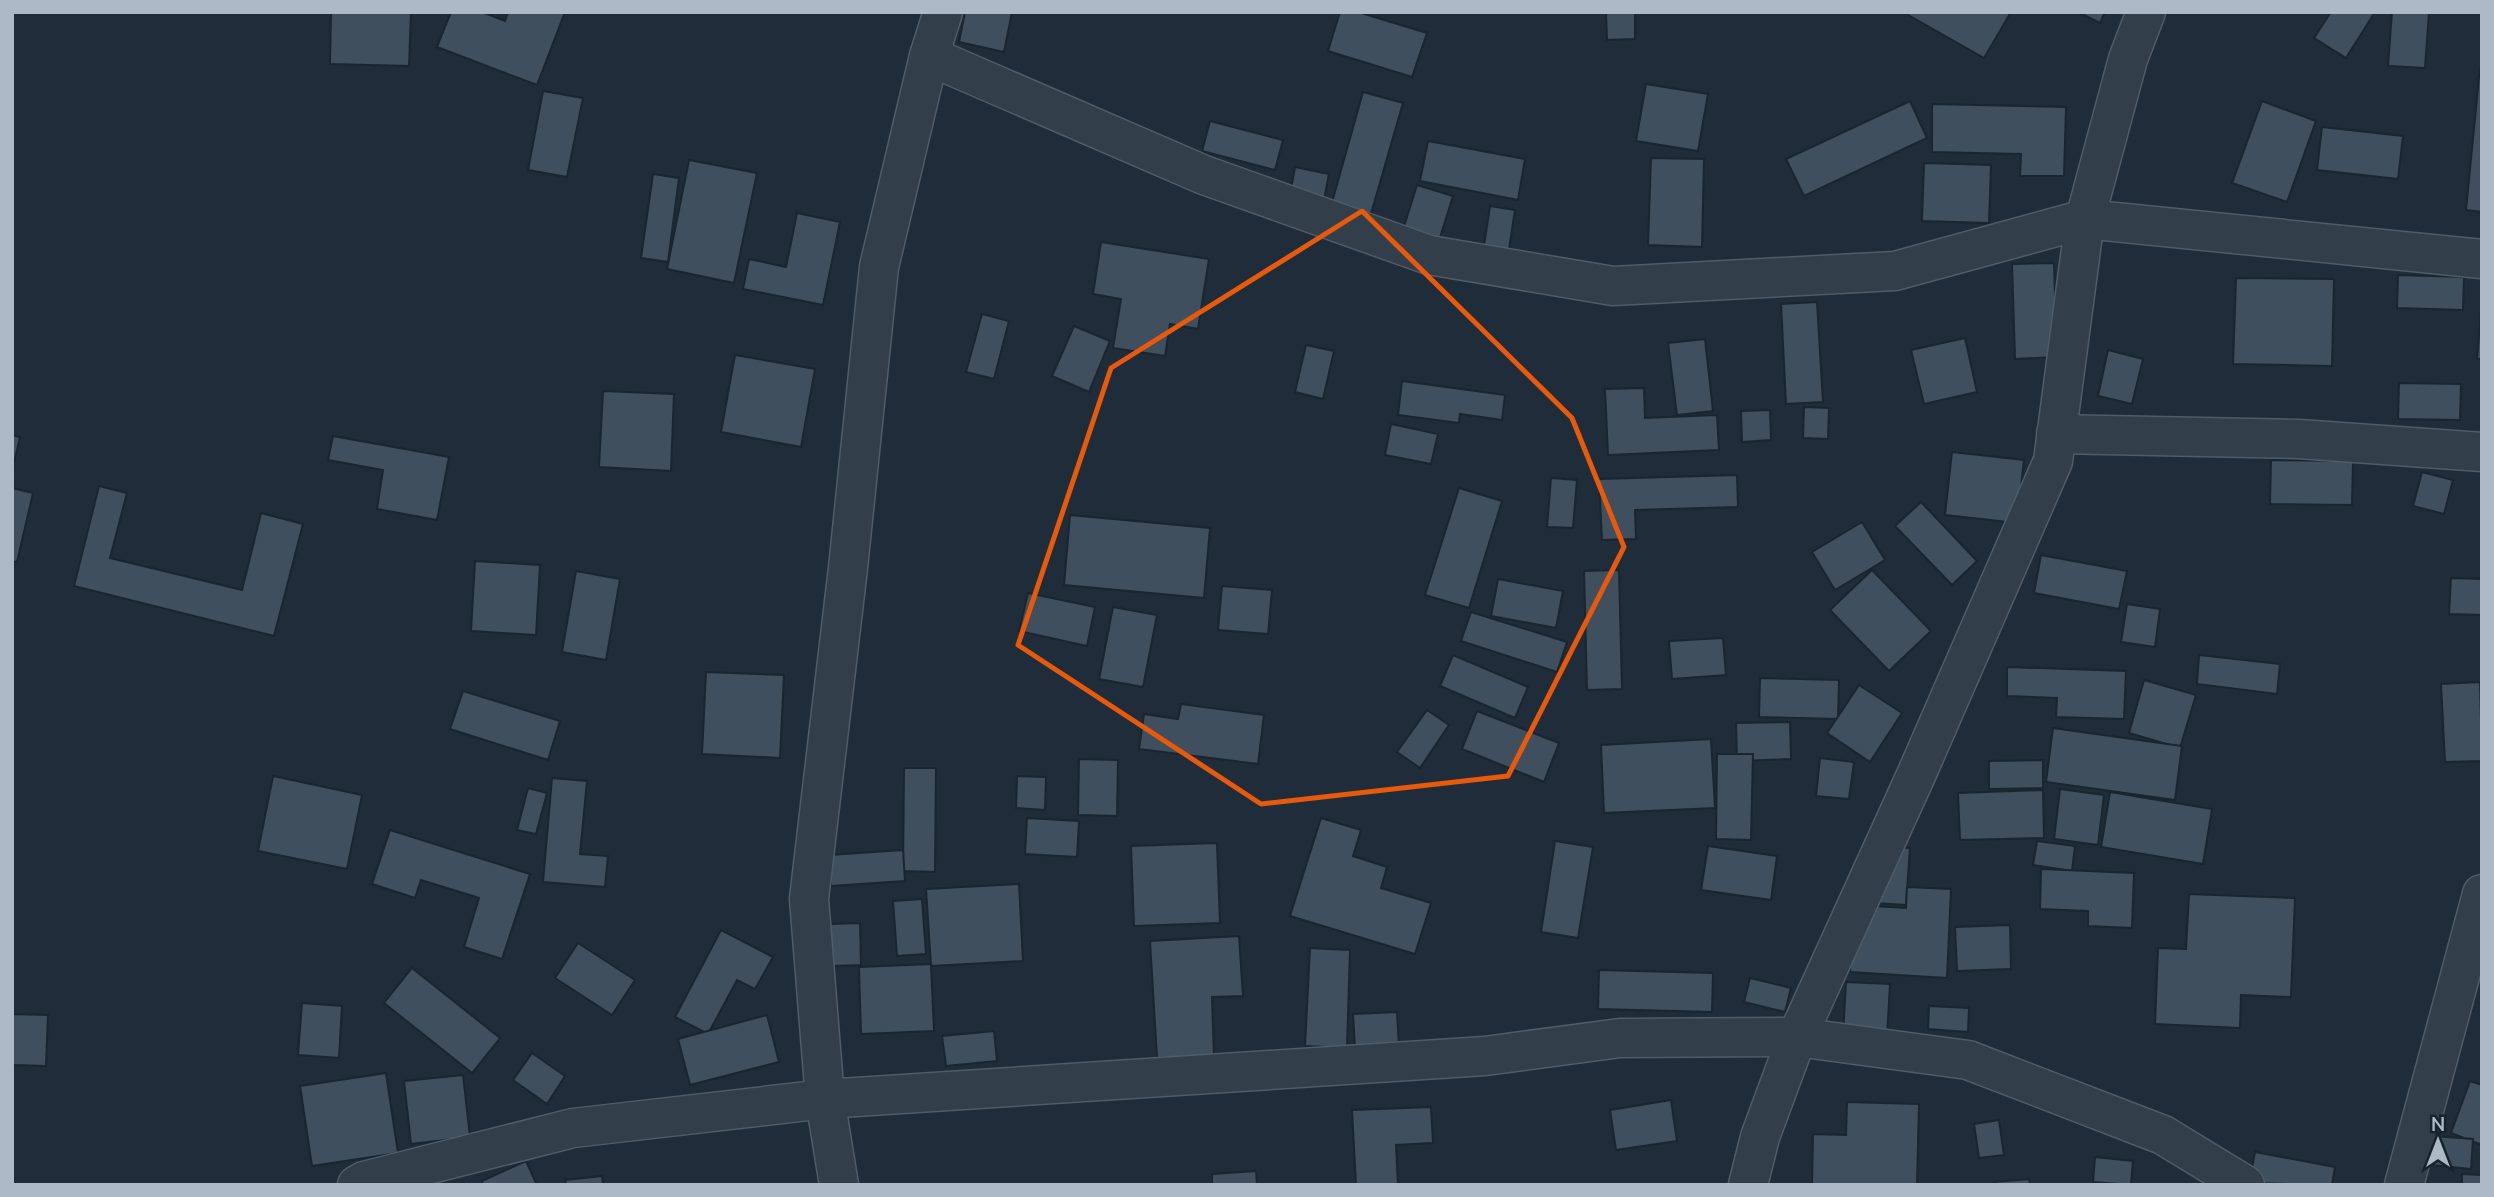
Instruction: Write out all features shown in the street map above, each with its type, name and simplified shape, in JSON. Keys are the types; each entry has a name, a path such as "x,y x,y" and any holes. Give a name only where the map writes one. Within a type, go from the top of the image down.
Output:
{"street":[{"path":"839,1185 825,1099 809,899 848,568 879,267 929,56 943,12"},
{"path":"1748,1185 1760,1137 1797,1037 1917,773 2053,461 2085,219 2128,59 2146,12"},
{"path":"929,56 1204,175 1429,255 1613,286 1895,271 2085,219 2482,259"},
{"path":"2056,434 2299,439 2482,452"},
{"path":"2404,1185 2482,894"},
{"path":"357,1185 572,1128 825,1099 1485,1056 1620,1038 1797,1037 1968,1060 2163,1135 2245,1185"}],"highlighted area":[{"path":"1362,211 1572,418 1624,547 1508,776 1261,804 1018,645 1111,368"}],"building":[{"path":"331,12 411,12 409,66 330,64"},
{"path":"451,12 482,12 505,21 508,12 565,12 537,85 437,47"},
{"path":"965,12 1012,12 1004,52 959,42"},
{"path":"1340,12 1358,12 1427,33 1412,77 1328,51"},
{"path":"1606,12 1635,12 1635,39 1607,40"},
{"path":"1903,12 2011,12 1984,58"},
{"path":"2078,12 2105,12 2100,23"},
{"path":"2331,12 2375,12 2346,58 2314,38"},
{"path":"2392,12 2429,12 2425,68 2388,66"},
{"path":"2482,67 2482,212 2466,210"},
{"path":"1646,84 1708,94 1698,151 1636,141"},
{"path":"543,91 583,98 567,177 528,170"},
{"path":"1363,92 1403,103 1368,224 1329,213"},
{"path":"1910,101 1927,138 1804,196 1786,159"},
{"path":"2262,101 2316,121 2287,202 2232,183"},
{"path":"1932,104 2066,107 2064,176 2020,176 2021,154 1932,152"},
{"path":"1210,121 1283,140 1275,170 1202,151"},
{"path":"2322,127 2403,136 2398,179 2317,170"},
{"path":"1428,141 1525,159 1518,200 1420,181"},
{"path":"1651,158 1704,159 1702,247 1648,245"},
{"path":"689,160 757,173 734,283 667,269"},
{"path":"1924,163 1991,165 1989,223 1922,221"},
{"path":"1295,167 1329,174 1323,205 1289,200"},
{"path":"653,174 679,178 668,262 641,258"},
{"path":"1417,185 1453,196 1437,247 1401,236"},
{"path":"1490,206 1515,210 1508,256 1483,252"},
{"path":"797,213 840,222 823,305 743,289 749,259 786,267"},
{"path":"1101,242 1209,259 1198,329 1170,324 1165,356 1113,348 1121,299 1093,294"},
{"path":"2054,263 2057,357 2015,359 2012,264"},
{"path":"2398,275 2464,277 2463,310 2397,308"},
{"path":"2236,278 2334,279 2332,366 2233,364"},
{"path":"2482,300 2482,359 2477,359"},
{"path":"1817,302 1823,402 1786,404 1781,304"},
{"path":"982,314 1009,321 994,379 966,372"},
{"path":"1074,326 1110,341 1089,392 1052,376"},
{"path":"1965,338 1977,392 1924,404 1911,350"},
{"path":"1705,339 1713,411 1677,415 1668,343"},
{"path":"1306,345 1334,351 1323,399 1295,392"},
{"path":"2108,350 2143,359 2132,404 2098,396"},
{"path":"735,355 815,369 801,447 721,432"},
{"path":"1402,381 1505,395 1502,420 1460,414 1459,423 1398,415"},
{"path":"2399,383 2461,384 2460,420 2398,419"},
{"path":"1644,388 1645,418 1717,415 1719,450 1608,455 1605,389"},
{"path":"603,391 674,394 671,471 599,467"},
{"path":"1804,407 1829,408 1828,439 1803,438"},
{"path":"1770,410 1771,440 1742,442 1741,411"},
{"path":"1391,424 1438,434 1431,464 1385,455"},
{"path":"12,435 20,437 12,471"},
{"path":"333,436 449,457 437,520 377,509 383,470 328,460"},
{"path":"1952,452 2024,460 2017,523 1945,515"},
{"path":"2271,460 2353,461 2352,505 2270,504"},
{"path":"2422,472 2453,480 2444,514 2413,506"},
{"path":"1737,475 1738,507 1635,510 1636,539 1602,540 1599,479"},
{"path":"1551,478 1577,480 1573,528 1547,527"},
{"path":"99,486 127,493 110,558 242,590 261,513 303,524 274,636 74,586"},
{"path":"12,488 33,493 17,562 12,561"},
{"path":"1459,488 1502,501 1469,608 1425,595"},
{"path":"1921,502 1977,561 1952,585 1895,526"},
{"path":"1070,515 1210,528 1204,598 1064,585"},
{"path":"1862,522 1885,560 1835,590 1812,552"},
{"path":"2041,555 2127,571 2119,609 2034,593"},
{"path":"475,561 540,565 536,635 471,631"},
{"path":"1619,570 1622,689 1587,690 1584,571"},
{"path":"1872,570 1931,631 1889,671 1830,610"},
{"path":"576,571 620,579 606,660 562,652"},
{"path":"2451,578 2482,579 2482,615 2449,614"},
{"path":"1498,579 1563,591 1556,628 1491,616"},
{"path":"1222,586 1272,590 1268,634 1218,630"},
{"path":"1028,593 1095,607 1087,646 1019,631"},
{"path":"2127,604 2160,609 2155,647 2121,642"},
{"path":"1113,607 1157,615 1143,687 1099,679"},
{"path":"1471,612 1567,642 1557,672 1461,641"},
{"path":"1723,638 1726,675 1672,679 1669,641"},
{"path":"1453,655 1528,687 1515,718 1440,686"},
{"path":"2199,655 2280,664 2277,694 2197,684"},
{"path":"2007,667 2126,671 2124,719 2056,717 2057,698 2007,696"},
{"path":"706,672 784,675 780,758 702,754"},
{"path":"1760,678 1839,680 1838,719 1759,717"},
{"path":"2144,680 2196,695 2180,748 2129,733"},
{"path":"2480,682 2482,761 2445,762 2441,684"},
{"path":"1859,685 1902,713 1870,762 1827,733"},
{"path":"463,691 560,721 548,760 450,729"},
{"path":"1181,704 1264,715 1258,764 1139,749 1144,714 1178,719"},
{"path":"1427,710 1449,725 1420,768 1397,752"},
{"path":"1477,711 1559,743 1544,782 1462,749"},
{"path":"1790,722 1791,759 1737,761 1736,723"},
{"path":"2053,728 2182,746 2175,800 2046,782"},
{"path":"1711,739 1715,808 1604,813 1601,745"},
{"path":"1717,754 1753,754 1751,840 1716,839"},
{"path":"1820,758 1854,762 1849,799 1816,796"},
{"path":"1079,759 1118,760 1117,816 1078,815"},
{"path":"2043,760 2043,788 1989,789 1989,761"},
{"path":"904,768 936,768 935,872 903,871"},
{"path":"273,776 362,795 347,869 258,851"},
{"path":"1017,776 1046,777 1045,810 1016,808"},
{"path":"552,778 587,781 580,854 608,856 605,887 543,882"},
{"path":"528,788 547,793 536,834 517,830"},
{"path":"2060,789 2104,795 2098,845 2054,839"},
{"path":"2043,790 2044,838 1960,840 1958,793"},
{"path":"2110,792 2212,809 2203,864 2101,847"},
{"path":"1027,818 1079,821 1077,857 1025,854"},
{"path":"1321,818 1361,830 1353,856 1387,867 1381,888 1431,903 1415,954 1290,916"},
{"path":"390,830 530,874 502,959 464,947 479,898 421,880 415,898 372,884"},
{"path":"1555,841 1593,847 1578,938 1541,932"},
{"path":"2037,841 2075,846 2072,871 2033,865"},
{"path":"1217,843 1220,923 1134,926 1131,846"},
{"path":"1708,846 1777,856 1771,900 1701,890"},
{"path":"1878,846 1910,848 1906,905 1874,903"},
{"path":"903,850 905,881 831,886 829,855"},
{"path":"2041,869 2134,873 2132,928 2088,926 2088,911 2040,909"},
{"path":"1019,884 1023,961 931,966 926,889"},
{"path":"1907,887 1951,889 1947,978 1850,972 1854,905 1906,908"},
{"path":"2189,894 2295,898 2291,997 2241,995 2240,1028 2155,1024 2158,948 2186,949"},
{"path":"922,899 926,954 897,956 893,901"},
{"path":"860,923 861,965 831,966 830,924"},
{"path":"2010,925 2011,969 1957,971 1955,927"},
{"path":"721,930 773,957 755,989 737,980 708,1034 675,1017"},
{"path":"1239,936 1243,996 1212,997 1214,1056 1157,1058 1150,941"},
{"path":"578,943 635,980 612,1015 555,978"},
{"path":"1310,948 1350,950 1347,1048 1305,1046"},
{"path":"931,964 934,1031 861,1034 859,967"},
{"path":"412,968 500,1038 472,1073 384,1003"},
{"path":"1599,970 1713,973 1712,1012 1598,1009"},
{"path":"1750,978 1791,988 1785,1012 1744,1002"},
{"path":"1846,982 1890,984 1887,1037 1843,1035"},
{"path":"302,1003 342,1006 339,1058 298,1055"},
{"path":"1929,1006 1969,1008 1968,1032 1928,1029"},
{"path":"1397,1012 1399,1047 1355,1048 1353,1014"},
{"path":"12,1014 48,1015 46,1066 12,1065"},
{"path":"767,1015 779,1062 690,1085 678,1039"},
{"path":"994,1031 997,1061 946,1066 942,1036"},
{"path":"532,1053 565,1076 547,1104 513,1080"},
{"path":"386,1073 398,1153 312,1166 300,1086"},
{"path":"463,1075 470,1137 411,1144 404,1081"},
{"path":"2470,1081 2482,1085 2482,1145 2451,1133"},
{"path":"1671,1100 1677,1141 1616,1150 1610,1110"},
{"path":"1847,1102 1919,1104 1917,1185 1812,1185 1813,1134 1846,1135"},
{"path":"1431,1107 1433,1143 1396,1145 1398,1185 1356,1185 1352,1110"},
{"path":"1999,1120 2004,1155 1979,1158 1974,1124"},
{"path":"2433,1136 2473,1139 2471,1169 2431,1165"},
{"path":"2255,1152 2335,1167 2332,1185 2249,1183"},
{"path":"2095,1157 2133,1161 2131,1185 2093,1182"},
{"path":"526,1161 537,1185 483,1185 482,1181"},
{"path":"1256,1171 1257,1185 1212,1185 1212,1174"},
{"path":"2462,1174 2482,1175 2482,1185 2462,1185"},
{"path":"602,1176 603,1185 566,1185 565,1180"},
{"path":"2029,1179 2030,1185 1995,1185 1994,1182"}]}
